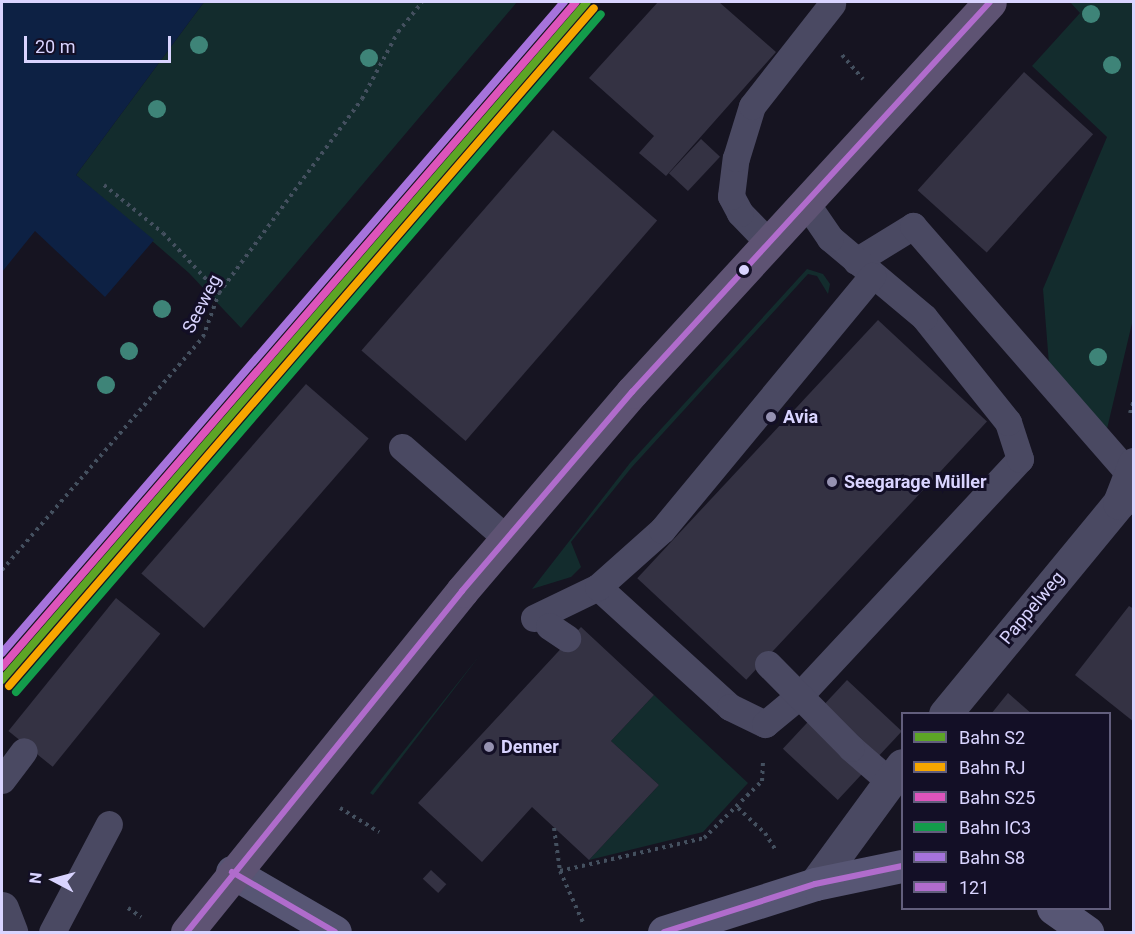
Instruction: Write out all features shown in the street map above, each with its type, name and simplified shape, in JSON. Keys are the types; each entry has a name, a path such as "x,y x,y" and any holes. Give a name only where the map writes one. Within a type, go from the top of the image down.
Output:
{"main road":[{"path":"187,933 232,872 506,538 632,392 990,2"},
{"path":"664,933 815,884 901,866"},
{"path":"232,872 335,933"},
{"path":"1054,910 1087,933"}],"street":[{"name":"Pappelweg","path":"947,712 1129,489"},
{"path":"815,884 896,773"},
{"path":"2,908 10,933"}],"lane":[{"path":"769,243 740,213 731,196 736,158 752,106 832,4"},
{"path":"598,587 730,707 765,724 799,696 1020,459 1008,422 924,317 864,269 830,238 806,203"},
{"path":"550,627 662,530 864,269 913,226 1129,489"},
{"path":"402,447 506,538"},
{"path":"768,664 851,748 896,773"},
{"path":"2,780 24,750"},
{"path":"52,933 109,824"}],"path":[{"name":"Seeweg","path":"2,570 203,337 219,293 362,99 398,32 422,2"},
{"path":"104,184 163,233 219,293"},
{"path":"560,871 704,838 738,808 762,781"},
{"path":"339,808 379,832"},
{"path":"738,808 765,833"},
{"path":"554,828 560,871 584,925"},
{"path":"128,908 141,917"}],"green space":[{"path":"204,2 517,2 241,328 189,273 76,175"},
{"path":"1070,2 1133,2 1133,319 1106,433 1049,364 1043,289 1107,137 1032,66 1080,13"},
{"path":"807,269 823,274 830,284 828,294 817,276 808,274 632,467 571,542 581,567 571,577 532,589 630,463"},
{"path":"480,655 373,795 370,793"},
{"path":"654,695 748,783 703,832 589,860 659,785 611,741"}],"water":[{"path":"2,2 204,2 76,175 154,240 105,297 35,231 2,272"}],"building":[{"path":"658,2 719,2 776,52 666,176 639,153 654,136 589,78"},
{"path":"1024,72 1093,134 987,252 918,190"},
{"path":"553,130 657,221 466,441 361,350"},
{"path":"701,139 720,157 688,191 669,173"},
{"name":"Seegarage Müller","path":"878,320 987,422 746,680 637,578"},
{"path":"306,384 369,438 204,628 141,573"},
{"path":"116,598 160,634 53,767 8,731"},
{"path":"1129,606 1134,609 1134,722 1075,675"},
{"path":"581,627 654,695 611,741 659,785 589,860 532,807 482,862 418,803"},
{"path":"847,680 901,732 838,800 783,749"},
{"path":"1008,693 1030,712 993,712"},
{"path":"431,870 446,884 438,893 423,879"}],"rail line":[{"name":"S8","path":"2,653 564,2"},
{"name":"S25","path":"2,667 576,2"},
{"name":"S2","path":"2,680 587,2"},
{"name":"RJ","path":"9,686 594,8"},
{"name":"IC3","path":"16,692 601,14"}],"transit line":[{"name":"121","path":"187,932 462,591 632,392 990,2"},
{"name":"121","path":"664,932 815,884 901,866"},
{"name":"121","path":"232,872 335,932"}],"place":[{"name":"Avia","path":"771,417"},
{"name":"Seegarage Müller","path":"832,482"},
{"name":"Denner","path":"489,747"}]}
